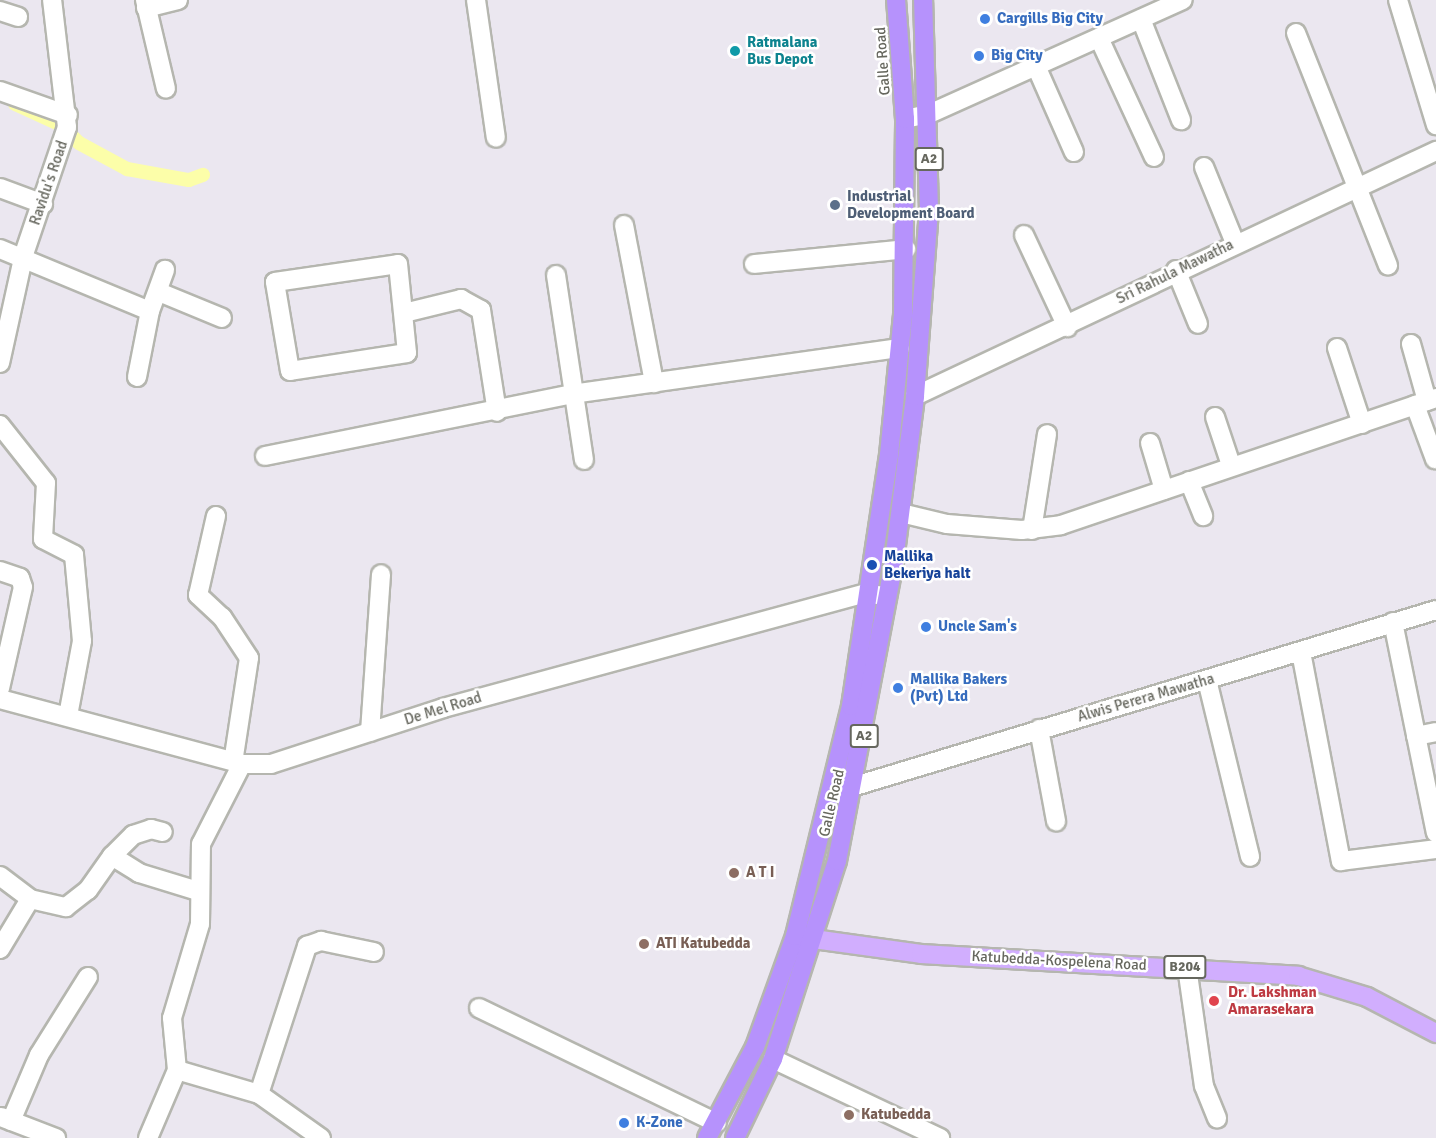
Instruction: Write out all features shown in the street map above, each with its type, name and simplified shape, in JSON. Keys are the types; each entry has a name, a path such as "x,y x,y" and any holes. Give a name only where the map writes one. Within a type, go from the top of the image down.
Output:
{"highway":[{"name":"Galle Road","path":"896,0 905,119"},
{"name":"A2","path":"923,0 929,114"},
{"name":"Galle Road","path":"735,1138 773,1059 814,940 855,786 901,513 915,396 923,317 929,114"},
{"name":"A2","path":"712,1130 755,1047 795,936 836,784 866,593 900,348 906,249 905,119"}],"main road":[{"name":"Katubedda-Kospelena Road","path":"795,936 921,954 1187,967 1325,981 1436,1033"}],"street":[{"name":"Ravidu's Road","path":"0,363 24,254 43,204 66,128 52,0"},
{"path":"166,89 145,4 178,0"},
{"path":"476,0 496,138"},
{"path":"905,119 929,114 1183,0"},
{"path":"1398,0 1436,125"},
{"path":"0,11 18,17"},
{"path":"1141,19 1180,120"},
{"path":"1296,33 1388,265"},
{"path":"1099,38 1154,157"},
{"path":"1036,66 1074,152"},
{"path":"1,92 66,128"},
{"name":"Sri Rahula Mawatha","path":"915,396 1066,327 1176,270 1436,151"},
{"path":"1204,167 1235,243"},
{"path":"0,188 43,204"},
{"path":"624,225 654,384"},
{"path":"1024,235 1066,327"},
{"path":"0,249 24,254 68,281 150,311"},
{"path":"754,264 906,249"},
{"path":"398,264 404,313 407,353 293,373 274,288 275,282 398,264"},
{"path":"137,377 150,311 159,292 165,270"},
{"path":"1176,270 1198,324"},
{"path":"556,275 572,394 584,460"},
{"path":"159,292 222,318"},
{"path":"404,313 461,299 481,310 497,412"},
{"path":"1411,345 1426,401 1435,459"},
{"path":"265,456 497,412 572,394 900,348"},
{"path":"1337,348 1362,424"},
{"path":"901,513 947,524 1032,530 1189,481 1426,401"},
{"path":"1215,417 1231,465"},
{"path":"0,425 45,483 43,539 74,555 82,640 68,716"},
{"path":"1032,530 1047,434"},
{"path":"1150,443 1164,489"},
{"path":"1189,481 1203,516"},
{"path":"148,1138 177,1070 172,1018 200,924 198,891 201,844 237,763 249,658 222,617 198,595 216,516"},
{"path":"0,571 20,578 22,587 0,688"},
{"path":"370,732 381,574"},
{"name":"De Mel Road","path":"0,699 237,763 271,764 370,732 866,593 887,597"},
{"name":"Alwis Perera Mawatha","path":"855,786 1436,610"},
{"path":"1393,622 1436,833"},
{"path":"1301,652 1341,861 1436,849"},
{"path":"1207,680 1250,857"},
{"path":"1039,729 1056,821"},
{"path":"1416,736 1436,732"},
{"path":"0,876 30,899 66,907 88,890 112,856 133,835 151,829 163,832"},
{"path":"112,856 139,873 198,891"},
{"path":"0,949 30,899"},
{"path":"259,1094 307,946 321,941 374,952"},
{"path":"1187,967 1204,1086 1217,1118"},
{"path":"56,1138 6,1119 39,1055 88,977"},
{"path":"479,1008 712,1130"},
{"path":"773,1059 940,1138"},
{"path":"177,1070 259,1094 321,1138"}],"waterway":[{"path":"15,104 61,125 79,143 127,169 189,180 203,175"}],"place":[{"name":"Cargills Big City","path":"985,19"},
{"name":"Ratmalana Bus Depot","path":"735,51"},
{"name":"Big City","path":"979,56"},
{"name":"Industrial Development Board","path":"835,205"},
{"name":"Mallika Bekeriya halt","path":"872,565"},
{"name":"Uncle Sam's","path":"926,627"},
{"name":"Mallika Bakers (Pvt) Ltd","path":"898,688"},
{"name":"A T I","path":"734,873"},
{"name":"ATI Katubedda","path":"644,944"},
{"name":"Dr. Lakshman Amarasekara","path":"1214,1001"},
{"name":"Katubedda","path":"849,1115"},
{"name":"K-Zone","path":"624,1123"}]}
